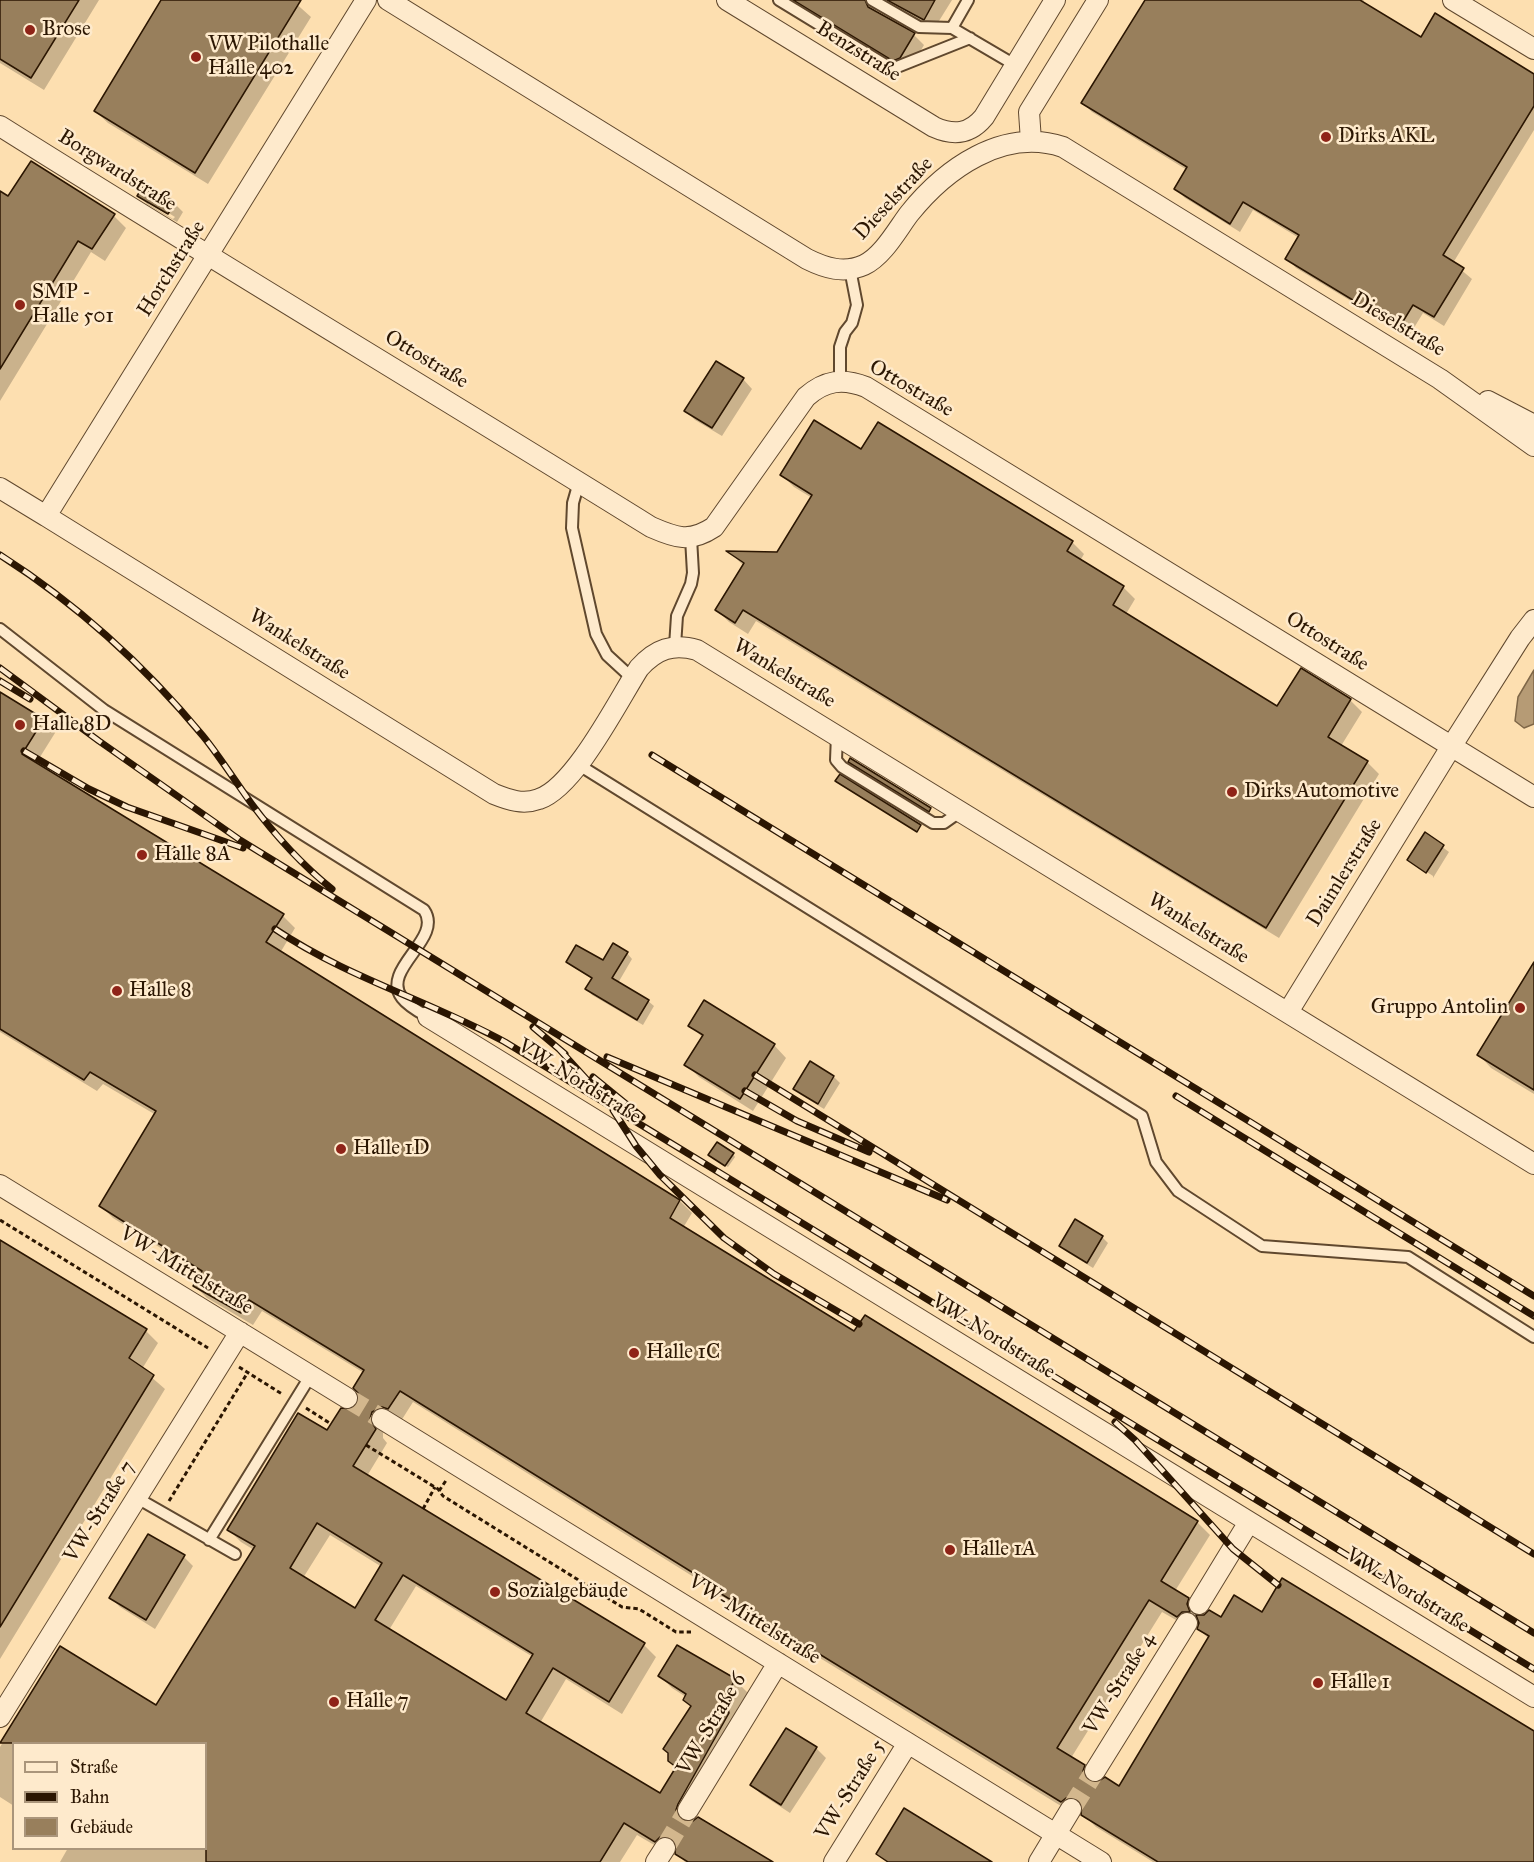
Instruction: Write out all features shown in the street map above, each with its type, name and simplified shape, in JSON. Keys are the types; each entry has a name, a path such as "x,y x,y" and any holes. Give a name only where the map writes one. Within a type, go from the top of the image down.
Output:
{"street":[{"name":"Horchstraße","path":"46,516 366,0"},
{"name":"Dieselstraße","path":"388,0 807,259 838,270 865,264 877,255 933,187 954,170 980,155 1011,143 1031,141 1049,142 1063,147 1440,379 1534,446"},
{"name":"Benzstraße","path":"728,0 934,127 950,133 967,131 984,117 1015,65"},
{"path":"1015,65 1055,0"},
{"path":"1031,141 1029,112 1098,0"},
{"path":"1453,0 1534,49"},
{"name":"Borgwardstraße","path":"0,126 208,257"},
{"name":"Ottostraße","path":"208,257 651,527 669,535 691,538 703,535 714,527 806,397 822,385 840,381 854,382 866,387 1534,797"},
{"name":"Dieselstraße","path":"1440,379 1494,403 1534,425"},
{"path":"0,488 46,516"},
{"name":"Wankelstraße","path":"46,516 494,794 510,801 539,800 563,784 579,765 632,678 655,652 675,646 697,650 1534,1164"},
{"name":"Daimlerstraße","path":"1520,638 1534,604"},
{"name":"Daimlerstraße","path":"1288,1012 1451,747 1520,638 1534,620"},
{"name":"VW-Nordstraße","path":"428,1017 1534,1697"},
{"name":"VW-Mittelstraße","path":"0,1185 347,1398"},
{"name":"VW-Straße 7","path":"0,1717 240,1332"},
{"name":"VW-Mittelstraße","path":"382,1419 1101,1862"},
{"path":"1199,1604 1249,1522"},
{"name":"VW-Straße 4","path":"1095,1771 1187,1623"},
{"name":"VW-Straße 6","path":"688,1810 778,1663"},
{"name":"VW-Straße 5","path":"834,1862 908,1743"},
{"path":"1039,1862 1071,1809"}],"lane":[{"path":"779,0 892,69 970,38"},
{"path":"872,0 919,27 952,28 1015,65"},
{"path":"952,28 968,0"},
{"path":"840,381 840,347 857,305 850,269"},
{"path":"579,482 573,503 572,528 596,634 607,655 632,678"},
{"path":"675,646 677,616 691,584 693,573 691,538"},
{"path":"0,629 114,716 424,910 429,919 428,929 401,971 397,984 401,997 428,1017"},
{"path":"579,765 1142,1116 1156,1162 1178,1191 1262,1246 1408,1257 1534,1336"},
{"path":"209,1540 311,1375"},
{"path":"137,1498 235,1554"}],"path":[{"path":"0,1220 331,1424"},
{"path":"162,1512 248,1372"},
{"path":"366,1445 435,1488 443,1496 622,1607 639,1609 676,1632 700,1631"},
{"path":"423,1509 435,1488"}],"shaded area":[{"path":"1534,670 1534,724 1524,728 1515,721 1518,697"}],"building":[{"name":"Brose","path":"0,0 79,0 31,78 0,59"},
{"name":"VW Pilothalle Halle 402","path":"161,0 301,0 195,173 94,111"},
{"path":"793,0 865,0 868,7 915,33 900,58 893,61"},
{"path":"887,0 935,0 924,20"},
{"name":"Dirks AKL","path":"1145,0 1360,0 1421,37 1435,13 1534,74 1534,106 1443,255 1464,268 1434,317 1413,305 1399,328 1285,259 1299,235 1243,202 1230,224 1174,189 1187,167 1081,103"},
{"name":"SMP - Halle 501","path":"31,161 115,214 92,249 78,241 0,369 0,191 8,196"},
{"path":"145,183 175,202 168,214 137,196"},
{"path":"716,361 744,378 712,428 684,411"},
{"path":"814,420 861,449 878,422 1073,541 1067,551 1124,586 1113,605 1277,706 1301,668 1351,699 1328,737 1368,761 1266,928 743,610 735,623 715,610 744,563 726,551 777,552 812,495 780,475"},
{"path":"0,692 44,719 22,754 284,914 266,942 680,1200 670,1218 854,1331 865,1315 1198,1521 1161,1581 1189,1598 1187,1604 1190,1612 1182,1612 1177,1617 1149,1600 1057,1748 1085,1765 1083,1771 1088,1781 1095,1783 1105,1777 1119,1786 1209,1636 1197,1629 1199,1623 1196,1615 1204,1615 1209,1610 1221,1617 1234,1595 1262,1612 1282,1578 1534,1731 1534,1862 1158,1862 1081,1815 1082,1804 1077,1798 1066,1798 1061,1802 700,1581 703,1579 400,1391 388,1409 382,1407 372,1412 370,1419 376,1429 353,1466 645,1643 609,1702 553,1668 526,1713 660,1793 676,1767 668,1761 668,1753 663,1749 691,1706 683,1700 686,1694 658,1676 677,1645 736,1679 725,1696 729,1713 676,1810 682,1820 693,1821 698,1817 773,1862 688,1862 675,1854 676,1843 671,1838 660,1837 655,1842 624,1823 600,1862 206,1862 207,1742 0,1743 60,1646 156,1705 255,1546 227,1530 298,1413 327,1430 341,1408 352,1409 357,1404 358,1393 353,1388 364,1370 249,1300 241,1313 193,1286 202,1271 99,1206 156,1111 90,1072 84,1080 0,1029","holes":["317,1523 382,1563 355,1608 290,1568","403,1575 533,1654 506,1700 375,1620"]},
{"path":"850,758 931,808 929,812 848,762"},
{"path":"840,774 921,825 917,832 835,781"},
{"path":"1425,832 1444,845 1426,873 1407,860"},
{"path":"613,943 628,952 612,978 649,1000 637,1020 585,989 592,978 566,962 576,945 603,960"},
{"name":"Gruppo Antolin","path":"1534,962 1534,1090 1477,1055"},
{"path":"704,1000 775,1044 740,1099 684,1065 703,1035 688,1026"},
{"path":"810,1061 834,1076 818,1104 793,1089"},
{"path":"717,1142 734,1153 725,1166 708,1155"},
{"path":"1075,1219 1103,1236 1087,1263 1059,1246"},
{"path":"0,1240 147,1329 129,1358 154,1375 0,1627"},
{"path":"148,1534 185,1555 146,1620 109,1598"},
{"path":"786,1728 817,1747 781,1805 750,1785"},
{"path":"904,1808 992,1862 888,1862 876,1854"}],"tunnel":[{"path":"347,1398 382,1419"},
{"path":"1071,1809 1095,1771"},
{"path":"665,1848 688,1810"}],"railway":[{"path":"0,555 83,615 158,685 203,736 251,803 279,837 332,889"},
{"path":"0,668 240,840 1534,1633"},
{"path":"0,681 30,699"},
{"path":"24,751 89,789 127,807 243,848"},
{"path":"652,755 1534,1296"},
{"path":"275,929 330,961 505,1042 1534,1669"},
{"path":"533,1027 565,1054"},
{"path":"559,1049 600,1094"},
{"path":"607,1057 947,1200"},
{"path":"755,1075 1534,1554"},
{"path":"593,1077 642,1117"},
{"path":"745,1091 797,1121 869,1152"},
{"path":"1176,1096 1534,1316"},
{"path":"613,1110 636,1146 660,1175 724,1238 774,1274 859,1324"},
{"path":"1115,1422 1135,1440 1233,1549 1278,1585"}],"place":[{"name":"Brose","path":"30,30"},
{"name":"VW Pilothalle Halle 402","path":"196,57"},
{"name":"Dirks AKL","path":"1326,137"},
{"name":"SMP - Halle 501","path":"20,305"},
{"name":"Halle 8D","path":"20,725"},
{"name":"Dirks Automotive","path":"1232,792"},
{"name":"Halle 8A","path":"142,855"},
{"name":"Halle 8","path":"117,991"},
{"name":"Gruppo Antolin","path":"1520,1008"},
{"name":"Halle 1D","path":"341,1149"},
{"name":"Halle 1C","path":"634,1353"},
{"name":"Halle 1A","path":"950,1550"},
{"name":"Sozialgebäude","path":"495,1592"},
{"name":"Halle 1","path":"1318,1683"},
{"name":"Halle 7","path":"334,1702"}]}
